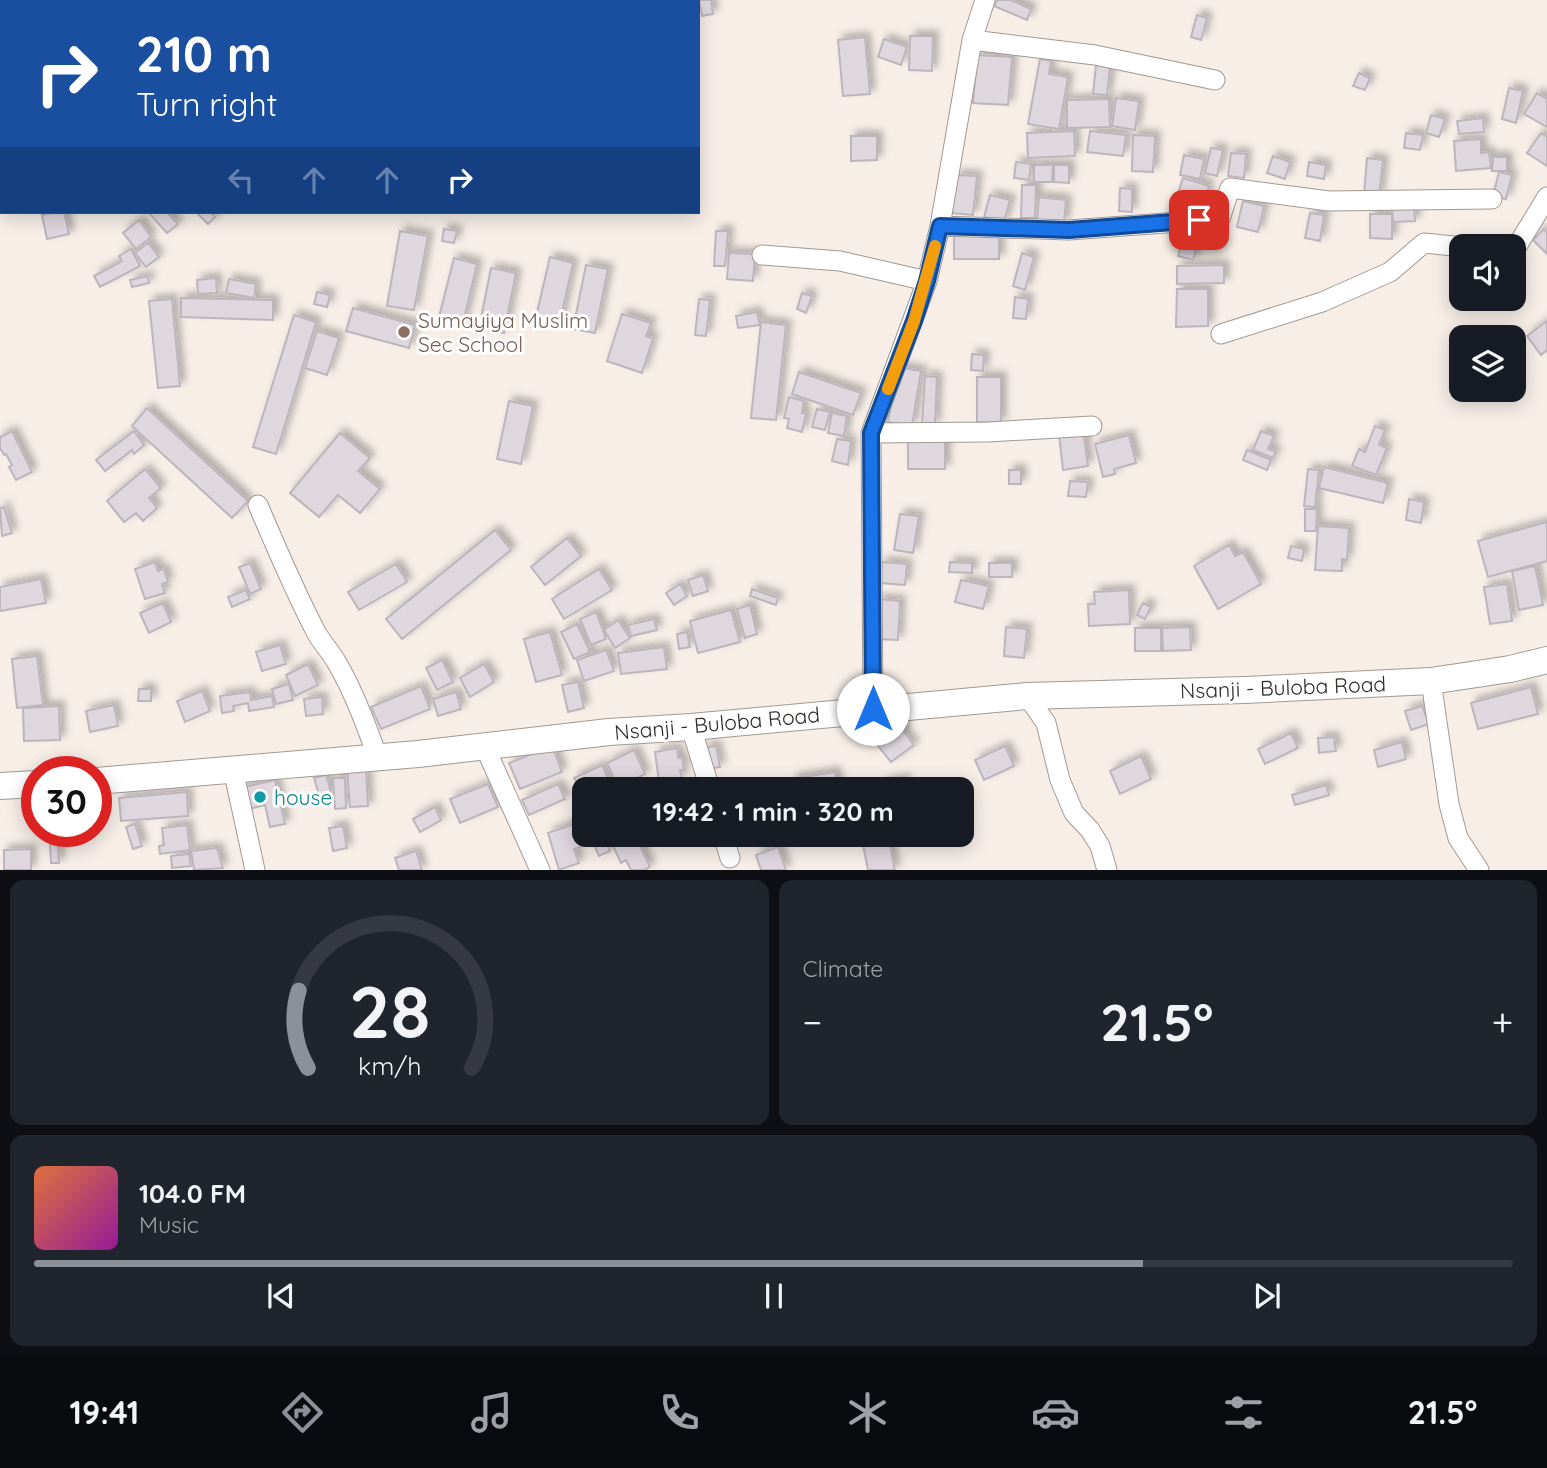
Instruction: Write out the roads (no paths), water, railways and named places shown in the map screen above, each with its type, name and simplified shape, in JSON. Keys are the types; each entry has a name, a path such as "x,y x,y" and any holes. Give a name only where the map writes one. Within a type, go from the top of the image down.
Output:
{"main road":[{"name":"Nsanji - Buloba Road","path":"112,780 418,754 609,732 1027,696 1431,681 1510,669 1547,660"},
{"path":"0,786 21,785"}],"street":[{"path":"873,709 871,433 927,281 940,226 972,40 985,0"},
{"path":"972,40 1095,55 1215,80"},
{"path":"940,226 1069,230 1220,219 1230,188 1329,201 1492,199"},
{"path":"1524,234 1547,197"},
{"path":"1221,334 1322,302 1390,272 1424,243 1449,246"},
{"path":"762,255 840,261 927,281"},
{"path":"871,433 988,432 1092,426"},
{"path":"258,505 320,640 335,659 346,680 377,756"},
{"path":"1431,681 1449,804 1458,838 1479,870"},
{"path":"1027,696 1046,723 1059,780 1074,813 1100,846 1107,870"},
{"path":"691,727 706,777"},
{"path":"484,745 540,870"},
{"path":"233,769 256,870"},
{"path":"727,847 730,858"}],"place":[{"name":"Sumayiya Muslim Sec School","path":"404,332"},
{"name":"house","path":"260,797"}]}
